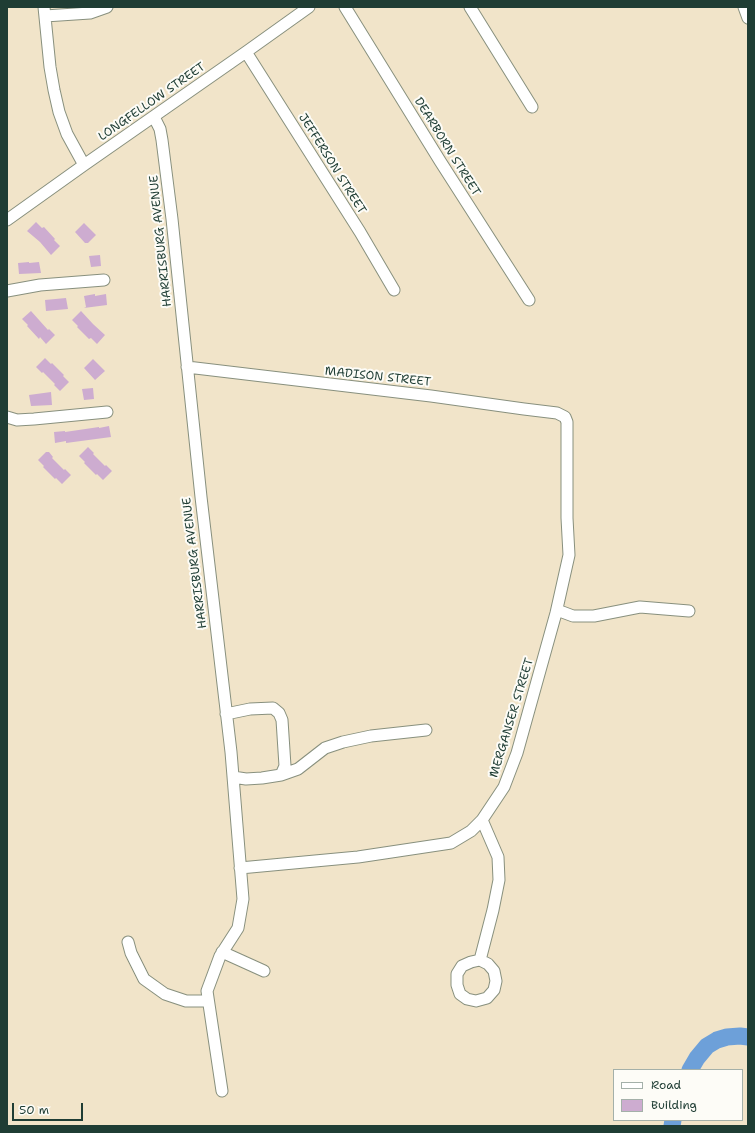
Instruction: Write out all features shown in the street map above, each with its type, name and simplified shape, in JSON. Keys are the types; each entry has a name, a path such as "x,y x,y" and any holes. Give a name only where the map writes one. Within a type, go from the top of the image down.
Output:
{"street":[{"path":"84,165 67,134 58,112 50,67 45,11 90,12 107,7"},
{"name":"LONGFELLOW STREET","path":"9,219 309,7"},
{"name":"DEARBORN STREET","path":"344,7 529,300"},
{"path":"470,7 532,107"},
{"path":"744,7 748,18"},
{"name":"JEFFERSON STREET","path":"246,52 360,232 394,290"},
{"name":"HARRISBURG AVENUE","path":"154,117 160,129 165,163 233,776 240,868 242,899 238,928 220,956 207,991 222,1091"},
{"path":"7,291 40,285 104,280"},
{"name":"MADISON STREET","path":"187,367 431,396 557,414 565,417"},
{"path":"7,417 18,420 34,420 107,412"},
{"name":"MERGANSER STREET","path":"240,868 358,857 451,843 471,830 482,820 504,787 517,753 557,610 569,555 566,518 567,422 565,417"},
{"path":"557,610 573,616 594,616 640,607 689,611"},
{"path":"226,714 250,709 273,708 279,713 282,720 285,766 281,775"},
{"path":"233,776 246,779 281,775 298,769 325,748 343,742 370,736 426,730"},
{"path":"480,960 499,880 498,857 482,820"},
{"path":"128,942 131,953 144,979 165,994 172,997 186,1001 208,1001"},
{"path":"222,952 264,971"}],"building":[{"path":"36,222 42,228 44,227 60,246 51,255 40,242 27,231"},
{"path":"84,223 96,235 88,243 85,243 75,232"},
{"path":"100,255 101,266 91,267 89,256"},
{"path":"39,262 41,273 19,274 18,263"},
{"path":"95,294 95,296 106,294 107,305 84,308 86,307 84,296"},
{"path":"66,298 68,309 46,311 45,300"},
{"path":"31,311 48,330 49,329 55,335 46,344 40,337 39,339 22,319"},
{"path":"81,311 105,335 97,344 91,338 89,339 72,320"},
{"path":"45,358 64,375 63,376 69,382 60,391 43,372 42,373 36,367"},
{"path":"93,359 105,371 95,380 84,368"},
{"path":"93,388 94,399 84,400 82,389"},
{"path":"51,392 52,405 31,406 29,395"},
{"path":"109,426 111,437 55,443 54,432"},
{"path":"88,447 105,466 106,465 112,471 103,480 84,463 85,462 79,456"},
{"path":"46,452 49,452 53,457 52,458 71,475 62,484 43,467 44,466 38,460"}],"waterway":[{"path":"691,1069 707,1046 717,1040 727,1037 748,1037"},
{"path":"672,1126 673,1121"}]}
